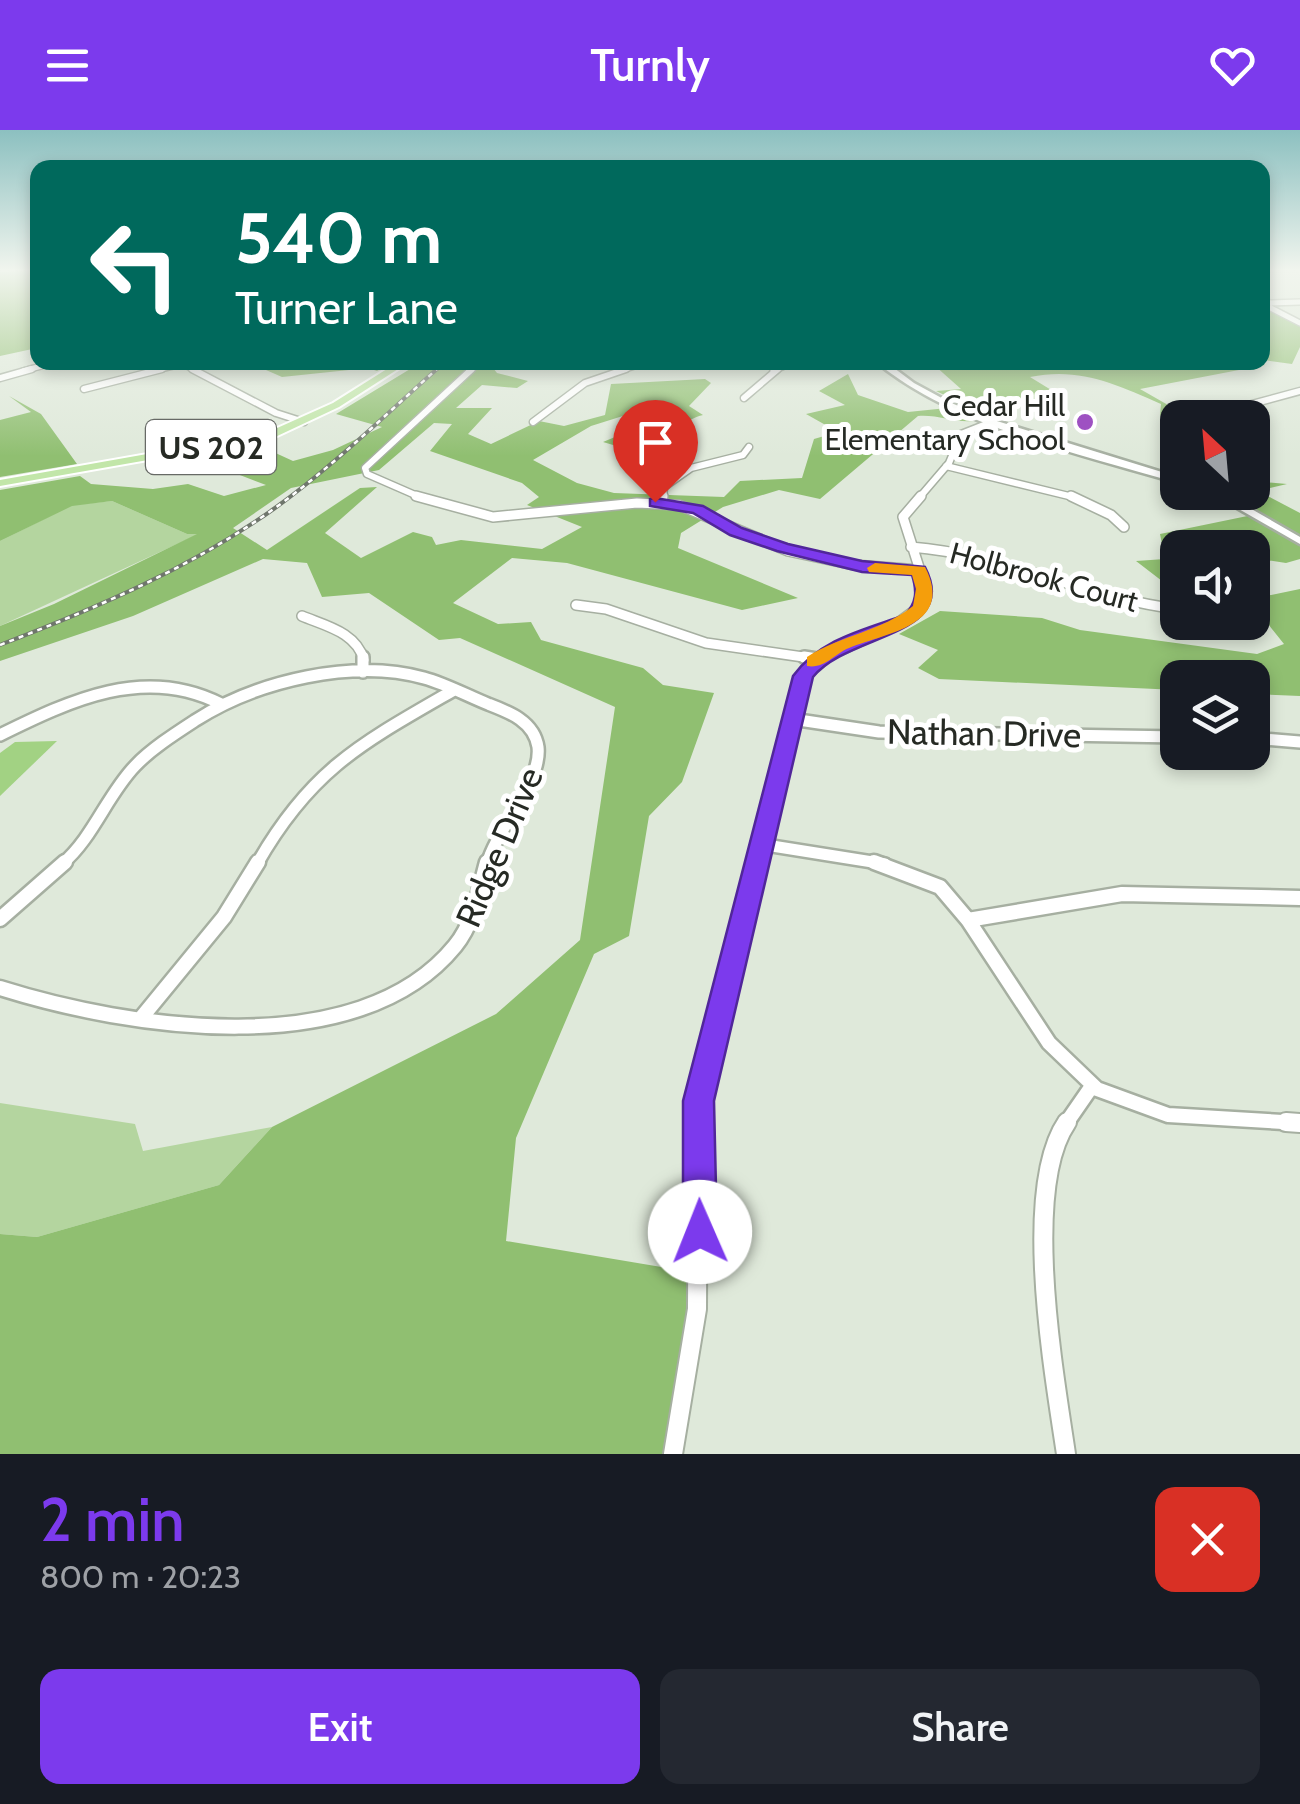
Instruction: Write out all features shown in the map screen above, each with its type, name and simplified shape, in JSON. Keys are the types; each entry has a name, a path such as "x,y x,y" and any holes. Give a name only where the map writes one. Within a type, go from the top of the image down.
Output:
{"main road":[{"name":"US 202","path":"0,483 260,438 304,422 392,370"}],"street":[{"path":"0,374 30,363"},
{"path":"0,374 30,368"},
{"path":"84,389 154,370"},
{"path":"193,370 276,413 304,422"},
{"path":"471,370 369,462 366,472 458,511 488,517 662,503 698,509 736,532 782,548 862,566 919,570"},
{"path":"532,422 586,383 624,370"},
{"path":"744,398 766,375 776,370"},
{"path":"890,370 912,385 994,422 1160,474"},
{"path":"1269,400 1300,392"},
{"path":"672,1454 697,1309 698,1101 803,676 816,659 838,646 903,623 918,613 925,598 903,522 905,513 946,466 960,434 994,422"},
{"path":"662,503 664,486 677,474 743,455 749,446"},
{"path":"946,466 1054,491 1106,511 1124,527"},
{"path":"1246,510 1300,541"},
{"name":"Holbrook Court","path":"911,546 962,550 1097,595 1160,606"},
{"path":"576,605 606,609 706,643 816,659"},
{"path":"302,616 360,642 366,656 363,672"},
{"name":"Ridge Drive","path":"0,919 71,856 134,766 222,704 296,679 363,672 411,675 523,720 534,732 538,750 535,769 493,842 464,933 449,954 364,1006 327,1020 242,1023 142,1018 84,1010 0,988"},
{"path":"0,735 142,682 186,686 222,704"},
{"path":"142,1018 155,993 224,916 287,814 312,784 350,753 454,690"},
{"name":"Nathan Drive","path":"792,719 879,732 1160,737"},
{"path":"1270,740 1300,742"},
{"path":"760,844 899,867 940,887 968,920 1049,1043 1092,1086 1168,1115 1300,1123"},
{"path":"968,920 1122,894 1300,898"},
{"path":"1066,1454 1050,1349 1044,1181 1052,1144 1092,1086"}],"shaded area":[{"path":"0,332 30,332 30,350 0,356"},
{"path":"1270,332 1300,332 1300,347 1292,364 1270,361"},
{"path":"266,370 349,370 282,377"},
{"path":"408,370 495,370 528,381 517,388 482,385 456,408 492,408 468,434 491,444 539,421 564,426 605,415 611,384 705,379 711,383 689,406 703,415 688,421 647,455 603,442 634,429 642,410 591,426 533,460 577,483 614,493 724,497 740,481 802,478 814,439 838,432 806,414 845,405 819,391 848,374 858,395 908,412 967,406 936,391 961,389 940,370 1239,370 1140,389 1160,404 1081,376 1030,377 1061,396 976,415 979,420 918,416 820,499 779,490 723,507 681,533 678,548 798,598 742,610 567,563 512,558 453,603 498,624 531,622 541,640 643,668 663,685 714,693 682,782 649,816 629,936 594,954 516,1138 506,1241 703,1274 667,1454 0,1454 0,1234 37,1237 219,1185 272,1127 496,1014 580,940 615,707 460,638 439,640 369,593 322,597 307,563 263,559 133,616 0,661 0,626 197,534 187,534 112,501 72,506 0,541 0,490 80,476 91,484 153,489 188,484 224,496 266,485 214,465 269,450 293,461 333,450 382,427 336,414","holes":["434,423 452,424 430,451 522,483 539,497 527,505 582,527 542,549 461,540 436,545 432,537 413,532 361,558 325,533 377,487 360,488 267,550 233,528 291,488 379,470"]},
{"path":"9,396 41,414 77,464 0,477 0,420 31,412"},
{"path":"1270,497 1300,513 1300,559 1286,563 1270,561 1270,530 1179,530 1262,513 1256,510 1270,510"},
{"path":"112,501 187,534 201,533 0,626 0,541 72,505"},
{"path":"1160,559 1160,579 1136,561"},
{"path":"1300,589 1300,696 1270,695 1270,660 1160,660 1160,689 939,679 918,668 938,650 899,634 940,611 1042,618 1080,630 1257,654 1284,644 1270,626 1270,595"},
{"path":"57,741 0,796 0,753 15,742"},
{"path":"0,1103 135,1124 143,1151 272,1127 219,1185 37,1237 0,1234"}],"railway":[{"path":"0,645 142,585 243,530 319,474 436,370"}],"slow traffic":[{"path":"814,662 838,646 903,623 922,608 925,589 919,570 875,568"}],"place":[{"name":"Cedar Hill Elementary School","path":"1085,422"}],"route":[{"path":"655,502 698,509 736,532 782,548 862,566 919,570 925,589 922,608 911,618 824,653 803,676 698,1101 700,1232"}]}
